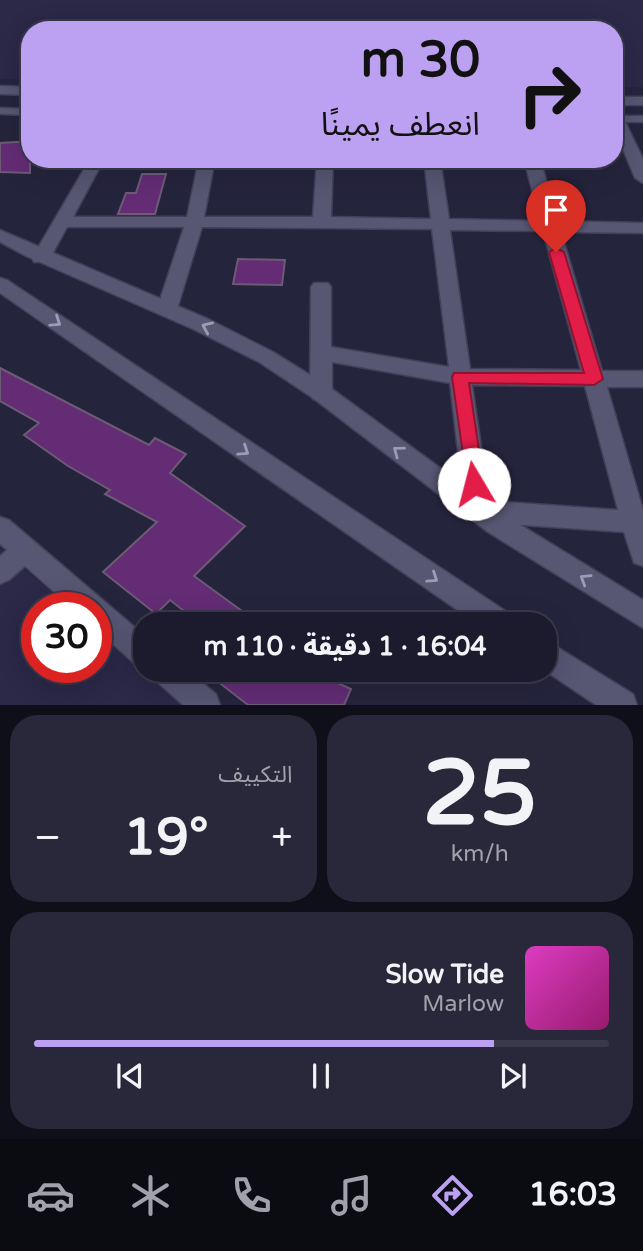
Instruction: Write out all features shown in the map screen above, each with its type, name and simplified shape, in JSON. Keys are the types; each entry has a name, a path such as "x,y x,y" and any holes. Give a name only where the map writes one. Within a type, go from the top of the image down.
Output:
{"street":[{"path":"0,90 21,91"},
{"path":"623,101 643,101"},
{"path":"623,132 643,178"},
{"path":"41,258 91,168"},
{"path":"167,309 194,224 205,168"},
{"path":"322,222 325,168"},
{"path":"433,168 478,511"},
{"path":"534,168 643,555"},
{"path":"63,222 322,222 643,228"},
{"path":"0,235 41,258 167,309 256,351 321,393 478,511 643,615"},
{"path":"0,284 484,612"},
{"path":"321,287 321,393"},
{"path":"321,353 460,377 643,379"},
{"path":"478,511 634,522"},
{"path":"0,528 74,592"},
{"path":"0,572 25,550"},
{"path":"112,625 133,643"},
{"path":"557,662 622,705"},
{"path":"179,682 205,705"}],"lane":[{"path":"0,111 21,112"},
{"path":"623,117 643,119"}],"shaded area":[{"path":"0,0 643,0 643,87 623,87 623,21 21,21 21,79 0,79"},
{"path":"0,548 51,592 21,592 21,683 112,683 112,644 133,662 133,682 156,682 183,705 0,705"}],"building":[{"path":"21,142 21,168 30,168 30,173 0,172 0,143"},
{"path":"142,174 166,174 155,214 118,214 126,193 136,193"},
{"path":"238,259 285,260 282,285 233,284"},
{"path":"0,368 149,445 155,438 186,454 170,473 245,526 194,576 243,612 185,612 170,600 158,612 153,612 103,572 157,522 105,494 110,490 68,466 24,435 39,423 0,401"},
{"path":"218,682 336,682 351,689 344,705 248,705"}],"route":[{"path":"474,484 460,377 594,379 556,252"}]}
